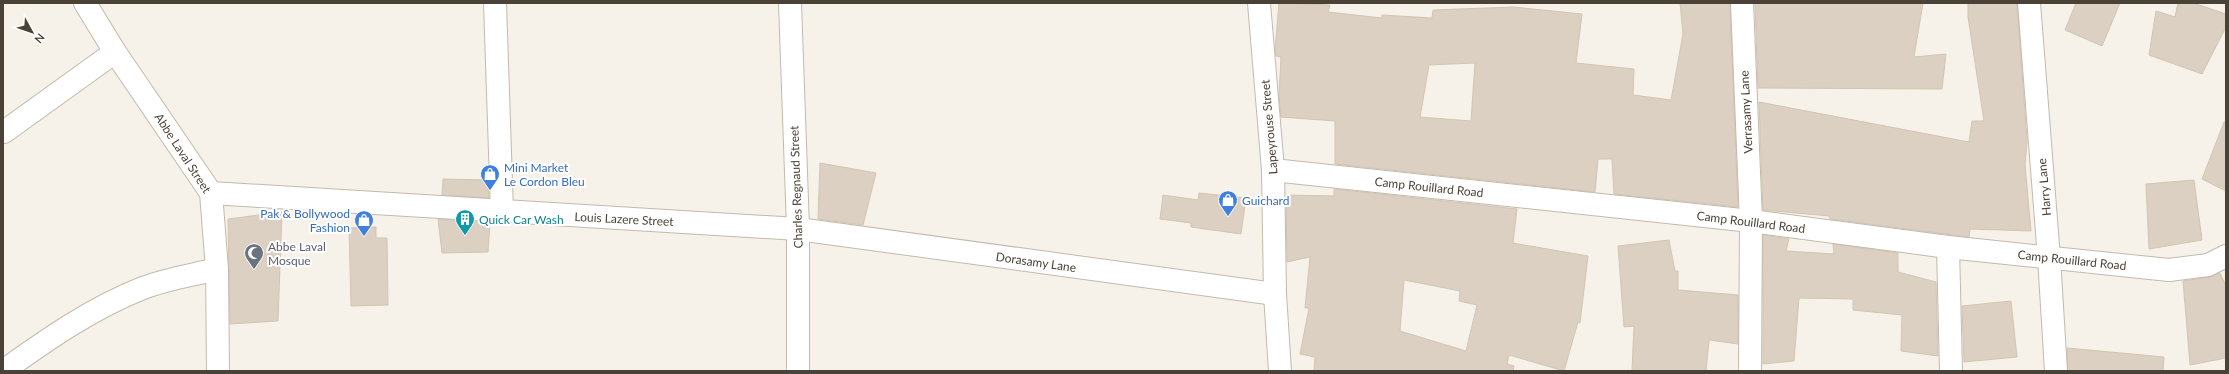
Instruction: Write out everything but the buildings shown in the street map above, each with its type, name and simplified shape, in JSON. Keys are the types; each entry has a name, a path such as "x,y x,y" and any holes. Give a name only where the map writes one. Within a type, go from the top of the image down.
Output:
{"street":[{"path":"495,3 502,212"},
{"name":"Charles Regnaud Street","path":"790,3 798,229 798,371"},
{"name":"Lapeyrouse Street","path":"1259,3 1273,170 1275,294 1280,371"},
{"name":"Verrasamy Lane","path":"1742,3 1751,221 1750,371"},
{"name":"Harry Lane","path":"2029,3 2049,258 2056,371"},
{"name":"Abbe Laval Street","path":"90,6 116,52 211,193 217,269 218,371"},
{"path":"4,132 116,52"},
{"name":"Camp Rouillard Road","path":"1273,170 1751,221 1948,247 2169,270 2208,265 2226,256"},
{"name":"Louis Lazere Street","path":"211,193 798,229"},
{"name":"Dorasamy Lane","path":"798,229 1275,294"},
{"path":"1948,247 1951,371"},
{"path":"3,371 100,306 144,287 217,269"}],"place":[{"name":"Mini Market Le Cordon Bleu","path":"490,191"},
{"name":"Guichard","path":"1228,217"},
{"name":"Quick Car Wash","path":"465,236"},
{"name":"Pak & Bollywood Fashion","path":"364,237"},
{"name":"Abbe Laval Mosque","path":"254,270"}]}
